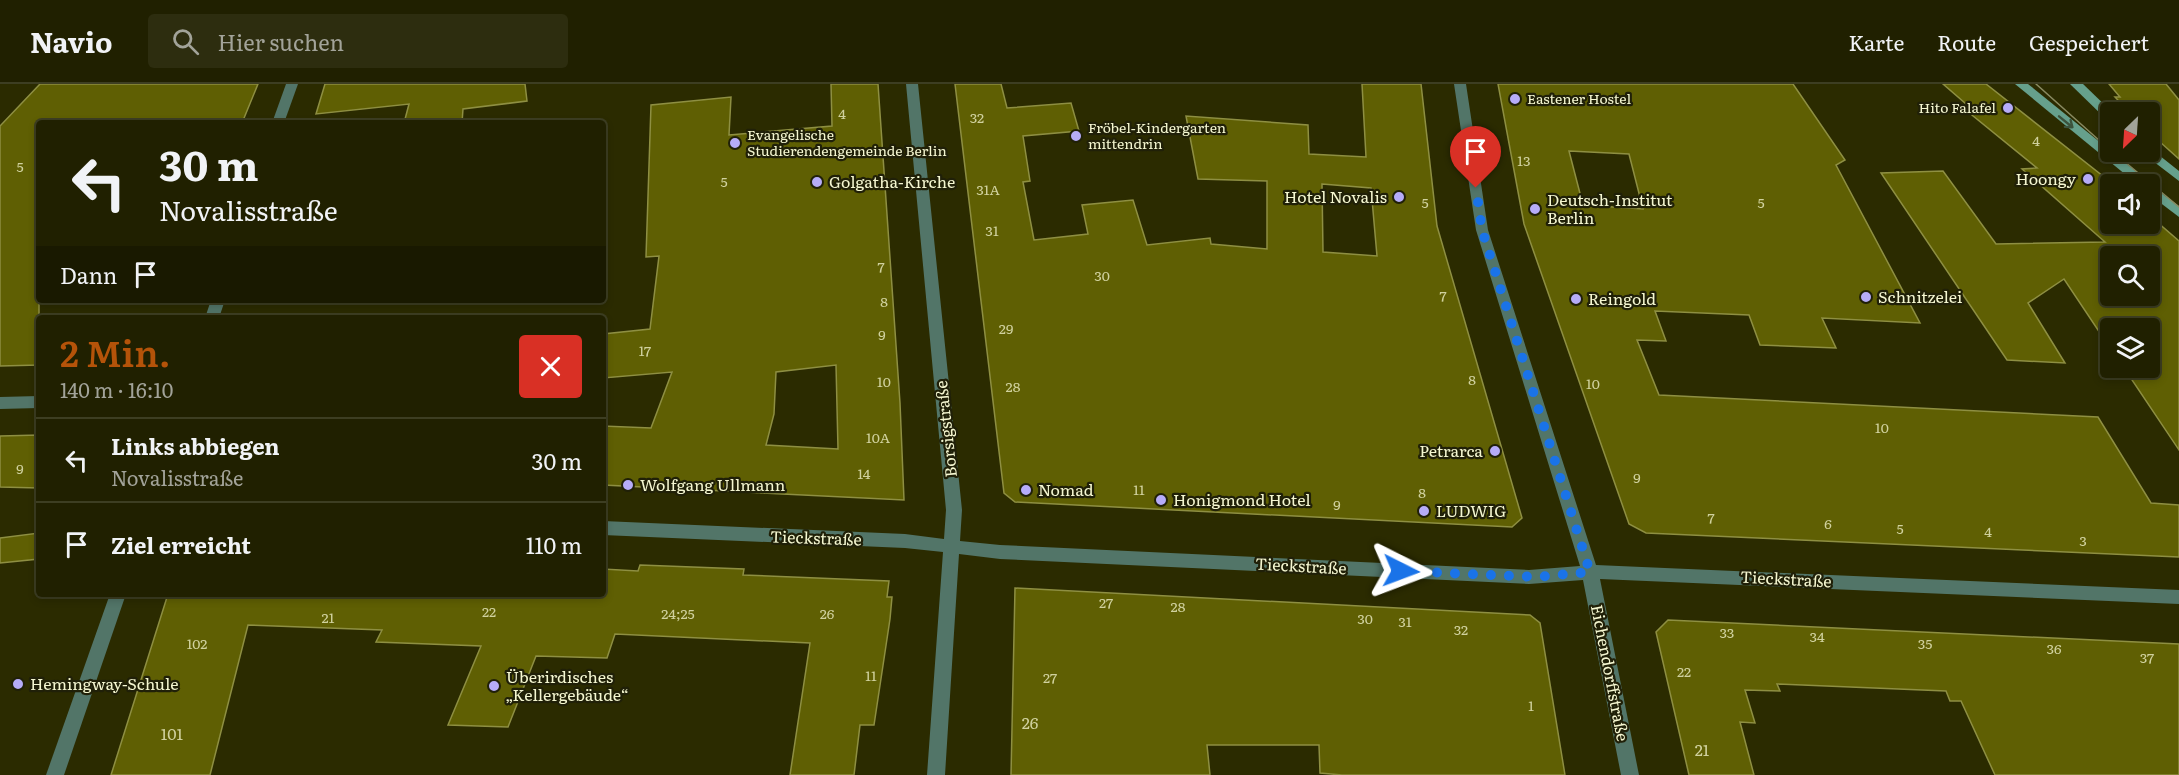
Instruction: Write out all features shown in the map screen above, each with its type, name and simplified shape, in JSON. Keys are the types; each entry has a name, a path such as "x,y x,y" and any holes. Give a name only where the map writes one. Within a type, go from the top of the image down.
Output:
{"main road":[{"path":"2021,84 2132,174"},
{"path":"2076,84 2100,107"},
{"path":"2160,161 2179,177"},
{"path":"2160,197 2179,213"}],"street":[{"path":"280,120 292,84"},
{"name":"Borsigstraße","path":"912,84 954,510 936,775"},
{"name":"Eichendorffstraße","path":"1460,84 1482,230 1590,572 1630,775"},
{"path":"0,403 36,402"},
{"name":"Tieckstraße","path":"606,528 904,542 1022,554 1529,577 1590,572 1660,572 2179,597"},
{"path":"55,775 117,597"}],"building":[{"path":"40,84 258,84 243,120 36,120 36,303 39,303 39,315 36,315 36,365 0,366 0,126"},
{"path":"325,84 525,84 527,101 463,109 462,120 405,120 409,104 316,114"},
{"path":"831,84 878,84 900,403 904,500 606,485 606,426 651,428 672,372 606,378 606,334 650,329 659,256 646,257 651,105 731,97 729,135 832,126","holes":["836,365 838,449 766,445 774,414 776,372"]},
{"path":"955,84 1001,84 1007,108 1071,103 1079,131 1023,136 1030,181 1023,182 1034,240 1088,234 1082,205 1133,200 1147,245 1210,238 1211,244 1267,249 1267,181 1198,179 1186,116 1308,125 1309,154 1366,157 1362,84 1421,84 1437,226 1522,518 1512,527 1015,502 1004,493","holes":["1322,184 1371,188 1377,256 1323,252"]},
{"path":"1498,84 1793,84 1845,160 1836,165 1920,323 1822,318 1836,348 1760,345 1749,315 1655,311 1666,341 1637,340 1659,395 2098,417 2151,503 2179,505 2179,557 1646,533 1629,524 1524,224","holes":["1569,151 1629,154 1643,209 1583,205"]},
{"path":"1943,84 1986,84 2100,174 2100,234 2160,234 2160,225 2179,241 2179,450 2131,378 2160,378 2160,318 2100,318 2100,333 2064,279 2028,303 2065,363 2007,360 1881,173 1943,171 1996,244 2105,242 2022,169 2037,168 1967,111 1973,110"},
{"path":"2109,84 2166,84 2179,100 2179,159 2160,142 2160,102 2120,102 2115,97 2120,97"},
{"path":"36,435 36,488 0,487 0,436"},
{"path":"36,533 36,559 0,563 0,538"},
{"path":"640,565 744,569 743,575 889,581 887,597 892,597 890,619 874,725 860,725 854,775 790,775 810,643 615,634 607,658 536,656 508,727 448,725 481,646 376,642 382,630 248,625 210,775 111,775 167,597 606,597 606,569 638,571"},
{"path":"1015,588 1530,615 1540,623 1565,775 1342,775 1320,773 1319,745 1207,745 1210,775 1011,775"},
{"path":"1668,620 2179,644 2179,775 1995,775 1961,701 1950,701 1946,691 1777,684 1780,691 1745,690 1755,723 1740,722 1754,775 1689,775 1656,632"}],"tram line":[{"path":"2036,84 2100,141"},
{"path":"2125,162 2179,207"}],"place":[{"name":"Eastener Hostel","path":"1515,99"},
{"name":"Hito Falafel","path":"2008,108"},
{"name":"Fröbel-Kindergarten mittendrin","path":"1076,136"},
{"name":"Evangelische Studierendengemeinde Berlin","path":"735,143"},
{"name":"Hoongy","path":"2088,179"},
{"name":"Golgatha-Kirche","path":"817,182"},
{"name":"Hotel Novalis","path":"1399,197"},
{"name":"Deutsch-Institut Berlin","path":"1535,209"},
{"name":"Schnitzelei","path":"1866,297"},
{"name":"Reingold","path":"1576,299"},
{"name":"Petrarca","path":"1495,451"},
{"name":"Wolfgang Ullmann","path":"628,485"},
{"name":"Nomad","path":"1026,490"},
{"name":"Honigmond Hotel","path":"1161,500"},
{"name":"LUDWIG","path":"1424,511"},
{"name":"Hemingway-Schule","path":"18,684"},
{"name":"Überirdisches „Kellergebäude“","path":"494,686"}],"route":[{"path":"1401,571 1537,577 1590,572 1482,230 1476,188"}]}
